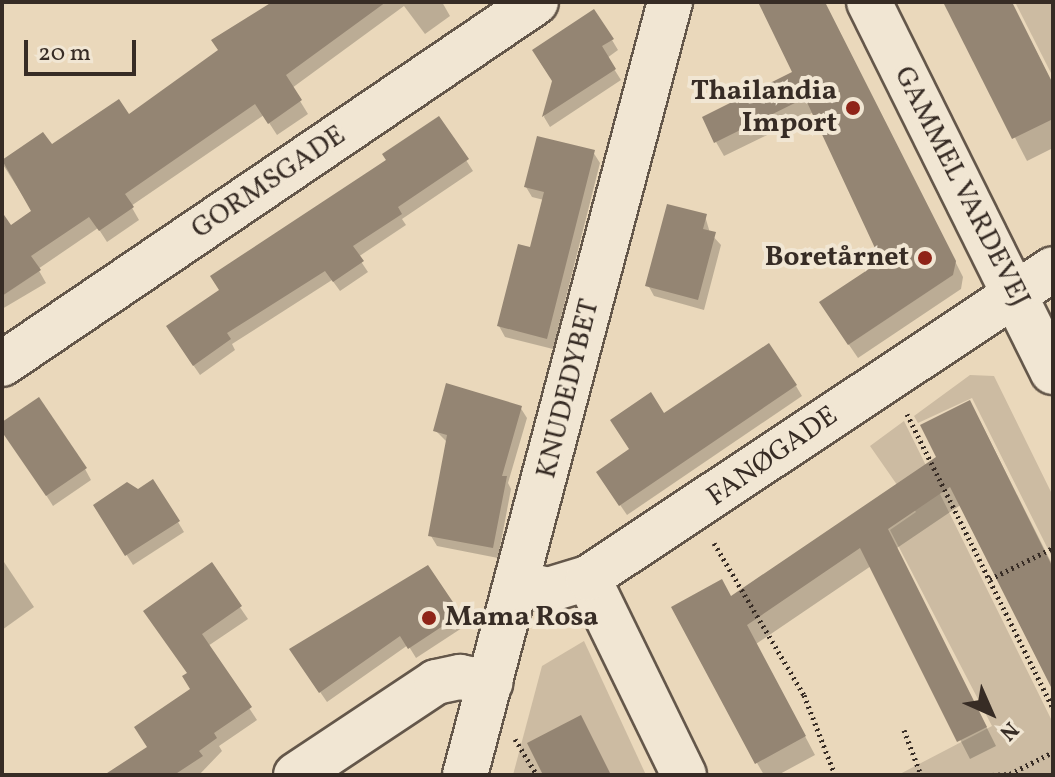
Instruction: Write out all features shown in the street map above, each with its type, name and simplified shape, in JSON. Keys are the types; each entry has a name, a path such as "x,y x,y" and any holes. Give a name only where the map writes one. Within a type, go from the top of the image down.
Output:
{"street":[{"name":"GORMSGADE","path":"2,364 536,2"},
{"name":"KNUDEDYBET","path":"465,775 520,583 670,2"},
{"name":"GAMMEL VARDEVEJ","path":"869,2 1053,372"},
{"name":"FANØGADE","path":"520,583 548,590 588,578 695,511 1014,292 1053,269"},
{"path":"588,578 684,775"},
{"path":"296,775 436,682 460,677 490,683"}],"path":[{"path":"889,377 1053,708"},
{"path":"695,511 804,695 835,775"},
{"path":"990,579 1053,548"},
{"path":"904,730 921,775"},
{"path":"992,775 1010,774 1053,752"}],"shaded area":[{"path":"1015,2 1053,2 1053,77"},
{"path":"970,375 994,376 1053,496 1053,559 972,398 918,423 914,416"},
{"path":"904,421 1053,723 1053,775 898,775 992,726 890,530 916,512 870,446"},
{"path":"584,641 646,775 513,775 542,666"}],"building":[{"path":"272,2 386,2 286,75 302,100 268,124 255,104 125,194 134,207 99,231 89,217 31,256 41,270 2,296 2,212 11,225 31,211 2,160 43,132 52,144 119,99 129,114 218,50 211,40"},
{"path":"758,2 825,2 956,261 953,275 848,345 819,302 881,261 805,98 714,143 702,117 792,72"},
{"path":"943,2 1012,2 1053,84 1053,119 1012,139"},
{"path":"594,9 614,39 602,46 616,69 542,117 552,81 532,50"},
{"path":"439,116 469,159 398,207 402,214 353,246 364,261 333,282 325,271 227,333 231,339 193,366 166,326 219,290 210,276 386,160 382,154"},
{"path":"537,136 595,150 547,339 497,326 518,244 530,247 544,192 524,187"},
{"path":"667,204 707,214 703,229 716,232 698,300 645,286"},
{"path":"769,343 797,385 619,506 596,472 629,449 610,420 651,392 664,413"},
{"path":"446,383 522,406 502,476 507,476 493,548 428,536 447,435 433,431"},
{"path":"39,397 87,468 46,496 2,432 2,422"},
{"path":"970,400 1053,568 1053,691 950,487 888,529 987,727 957,742 860,548 747,625 806,736 755,764 671,607 722,579 731,596 936,457 920,425"},
{"path":"153,479 180,521 125,556 93,505 127,482 138,489"},
{"path":"212,562 242,606 202,634 252,707 214,733 217,738 199,751 203,756 174,775 104,775 147,747 134,727 190,689 182,676 187,673 143,611"},
{"path":"428,565 461,614 408,649 400,636 319,693 289,649"},
{"path":"581,715 611,775 543,775 527,743"}],"place":[{"name":"Thailandia Import","path":"853,108"},
{"name":"Boretårnet","path":"925,258"},
{"name":"Mama Rosa","path":"429,618"}]}
